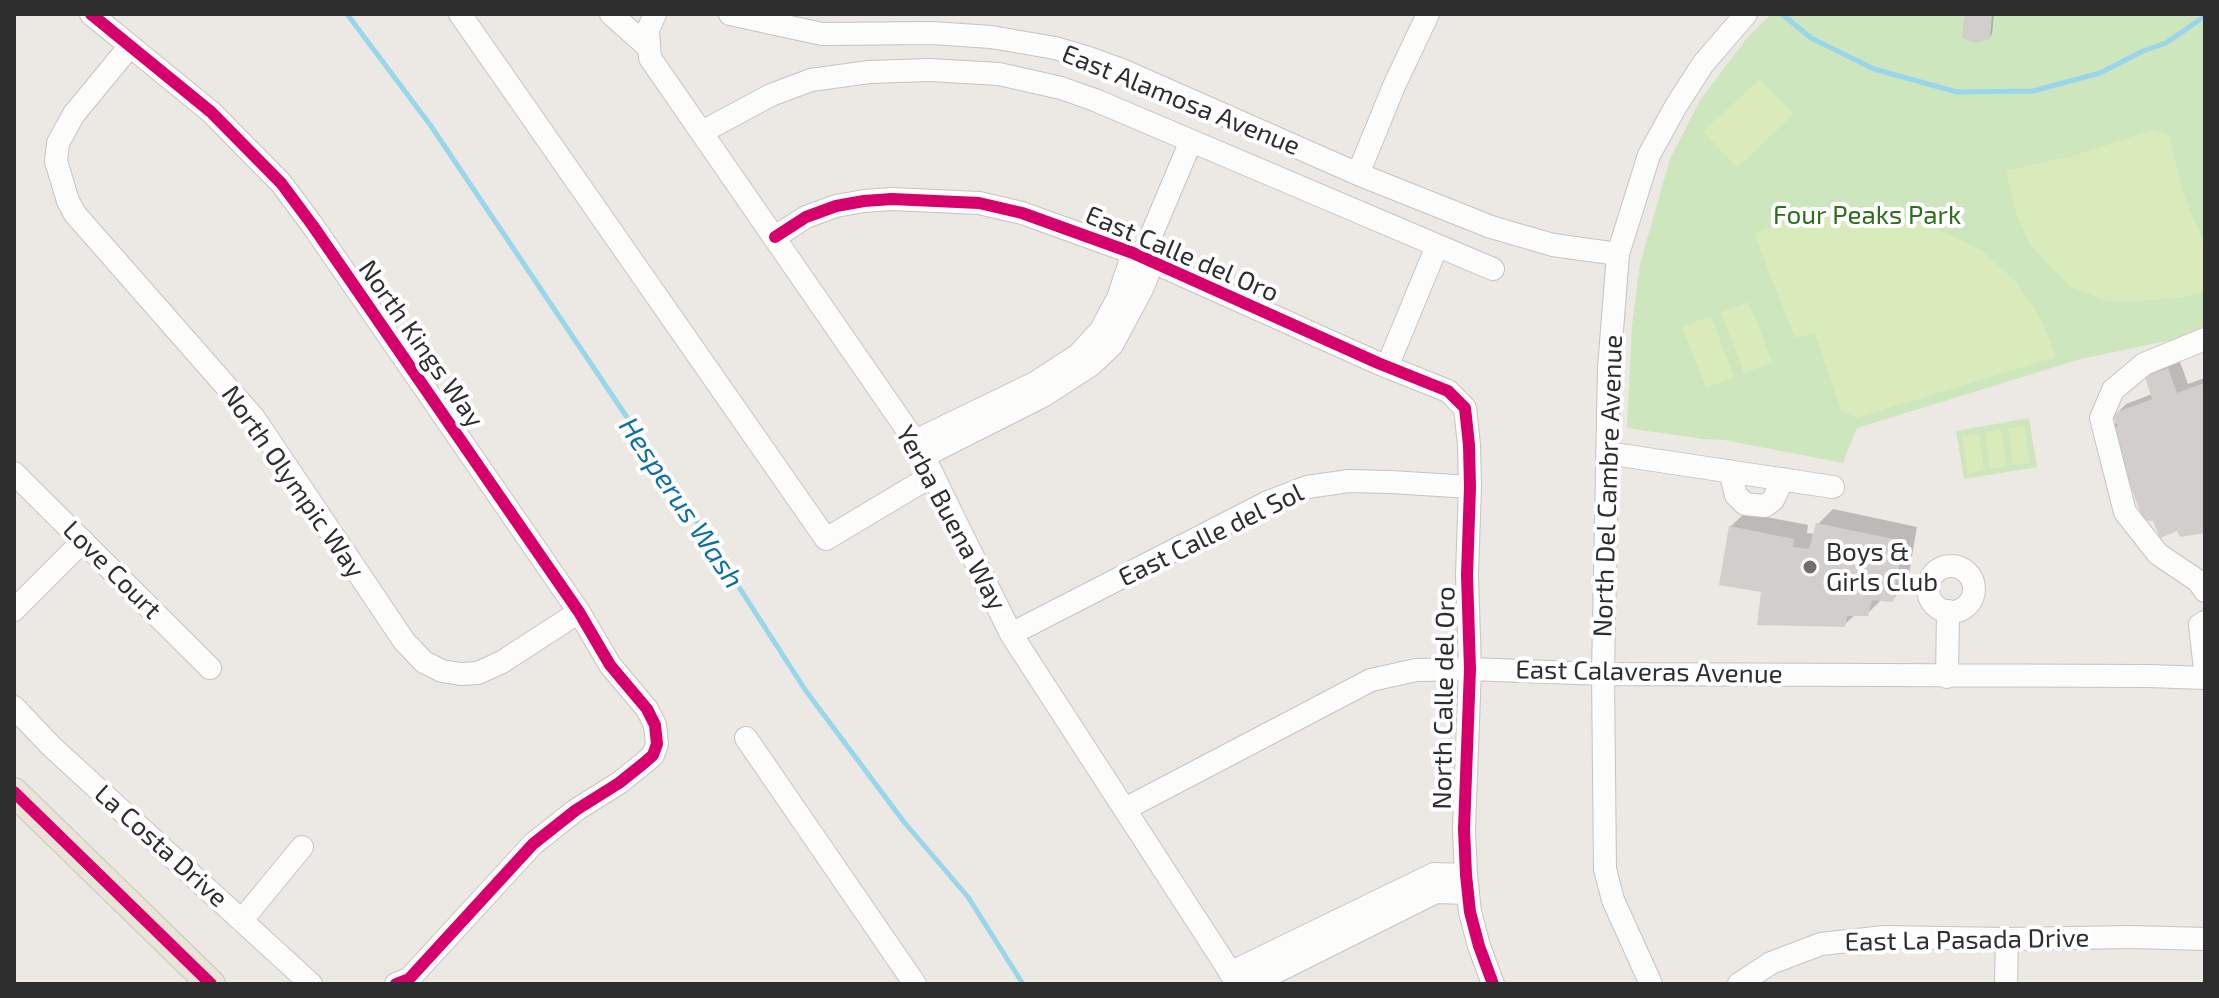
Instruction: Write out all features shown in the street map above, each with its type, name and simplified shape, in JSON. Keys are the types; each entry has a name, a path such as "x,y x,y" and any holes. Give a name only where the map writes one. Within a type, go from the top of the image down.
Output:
{"main road":[{"path":"14,792 211,984"}],"street":[{"name":"North Kings Way","path":"91,14 211,112 281,183 579,612 610,665 647,709 655,725 657,744 653,755 533,844 409,979 396,984"},
{"path":"460,14 826,539 924,457 1078,355 1101,330 1143,257 1191,141"},
{"name":"Yerba Buena Way","path":"611,14 647,46 650,58 924,457 1011,634 1234,978"},
{"path":"647,46 648,30 655,14"},
{"name":"East Alamosa Avenue","path":"730,14 822,34 932,33 991,37 1055,48 1122,70 1358,174 1491,227 1553,245 1618,254"},
{"path":"1358,174 1428,14"},
{"name":"North Del Cambre Avenue","path":"1651,984 1613,900 1605,869 1603,674 1607,453 1609,368 1618,254 1649,155 1703,64 1746,14"},
{"name":"North Olympic Way","path":"130,46 74,114 58,143 56,161 68,201 75,214 254,418 404,641 424,662 442,671 478,673 502,662 579,612"},
{"path":"702,132 771,95 811,80 869,72 930,70 999,74 1061,88 1095,100 1493,269"},
{"name":"East Calle del Oro","path":"775,237 806,217 836,206 878,200 979,203 1022,213 1143,257 1387,367 1448,391 1465,408"},
{"path":"1387,367 1437,246"},
{"path":"2205,339 2144,364 2113,390 2101,418 2125,512 2158,554 2198,581 2205,591"},
{"name":"North Calle del Oro","path":"1465,408 1470,487 1467,575 1470,669 1464,829 1467,884 1479,946 1493,984"},
{"path":"1607,453 1833,487"},
{"name":"Love Court","path":"14,473 210,668"},
{"name":"East Calle del Sol","path":"1011,634 1268,502 1307,487 1349,481 1470,487"},
{"path":"14,610 83,541"},
{"path":"1947,677 1948,611"},
{"path":"2205,622 2200,625 2205,670"},
{"name":"East Calaveras Avenue","path":"1125,809 1371,680 1416,670 2205,678"},
{"name":"La Costa Drive","path":"14,707 51,746 311,984"},
{"path":"746,738 915,984"},
{"path":"242,920 302,847"},
{"path":"1234,978 1434,874 1467,884"},
{"path":"1252,984 1436,892 1467,884"},
{"name":"East La Pasada Drive","path":"1739,984 1771,963 1821,944 1884,937 2205,939"},
{"path":"2006,984 2007,939"}],"green space":[{"name":"Four Peaks Park","path":"1771,14 2205,14 2205,330 2081,359 1857,428 1843,463 1724,440 1627,428 1632,326 1640,264 1670,159 1700,100 1747,38"},
{"path":"1760,79 1794,114 1737,168 1703,131"},
{"path":"2152,130 2169,135 2184,195 2205,245 2205,291 2180,298 2106,301 2071,287 2030,245 2015,210 2006,171 2076,155"},
{"path":"1838,214 1880,214 1933,227 1982,250 2016,282 2041,318 2056,357 1856,418 1841,410 1815,333 1795,338 1754,233 1797,220"},
{"path":"1749,302 1772,362 1744,373 1721,312"},
{"path":"1711,316 1734,377 1706,388 1682,327"},
{"path":"2029,418 2037,467 1964,479 1956,431"},
{"path":"2024,426 2030,463 2013,465 2008,429"},
{"path":"2001,430 2007,466 1990,469 1985,432"},
{"path":"1979,434 1984,470 1968,473 1962,436"}],"building":[{"path":"1992,14 1990,39 1975,43 1962,38 1964,17"},
{"path":"2168,368 2177,393 2205,383 2205,533 2180,537 2177,531 2160,538 2153,521 2143,520 2109,426 2118,427 2112,414 2152,399 2145,377"},
{"name":"Boys & Girls Club","path":"1816,523 1903,541 1893,602 1872,600 1868,616 1847,616 1845,627 1757,625 1761,592 1719,585 1729,526 1794,539 1793,547 1809,549"}],"waterway":[{"name":"Hesperus Wash","path":"347,14 431,126 686,505 806,691 904,822 968,897 1023,984"},
{"path":"1782,14 1811,38 1874,69 1957,92 2033,91 2100,73 2166,43 2205,16"}],"cycle path":[{"path":"91,14 211,112 281,183 579,612 610,665 647,709 655,725 657,744 653,755 533,844 409,979 396,984"},
{"path":"775,237 806,217 836,206 864,201 892,199 979,203 1022,213 1133,253 1378,363 1448,391 1465,408 1470,487 1467,575 1470,669 1464,829 1466,875 1470,912 1493,984"},
{"path":"14,792 211,984"}],"place":[{"name":"Boys & Girls Club","path":"1810,567"}]}
